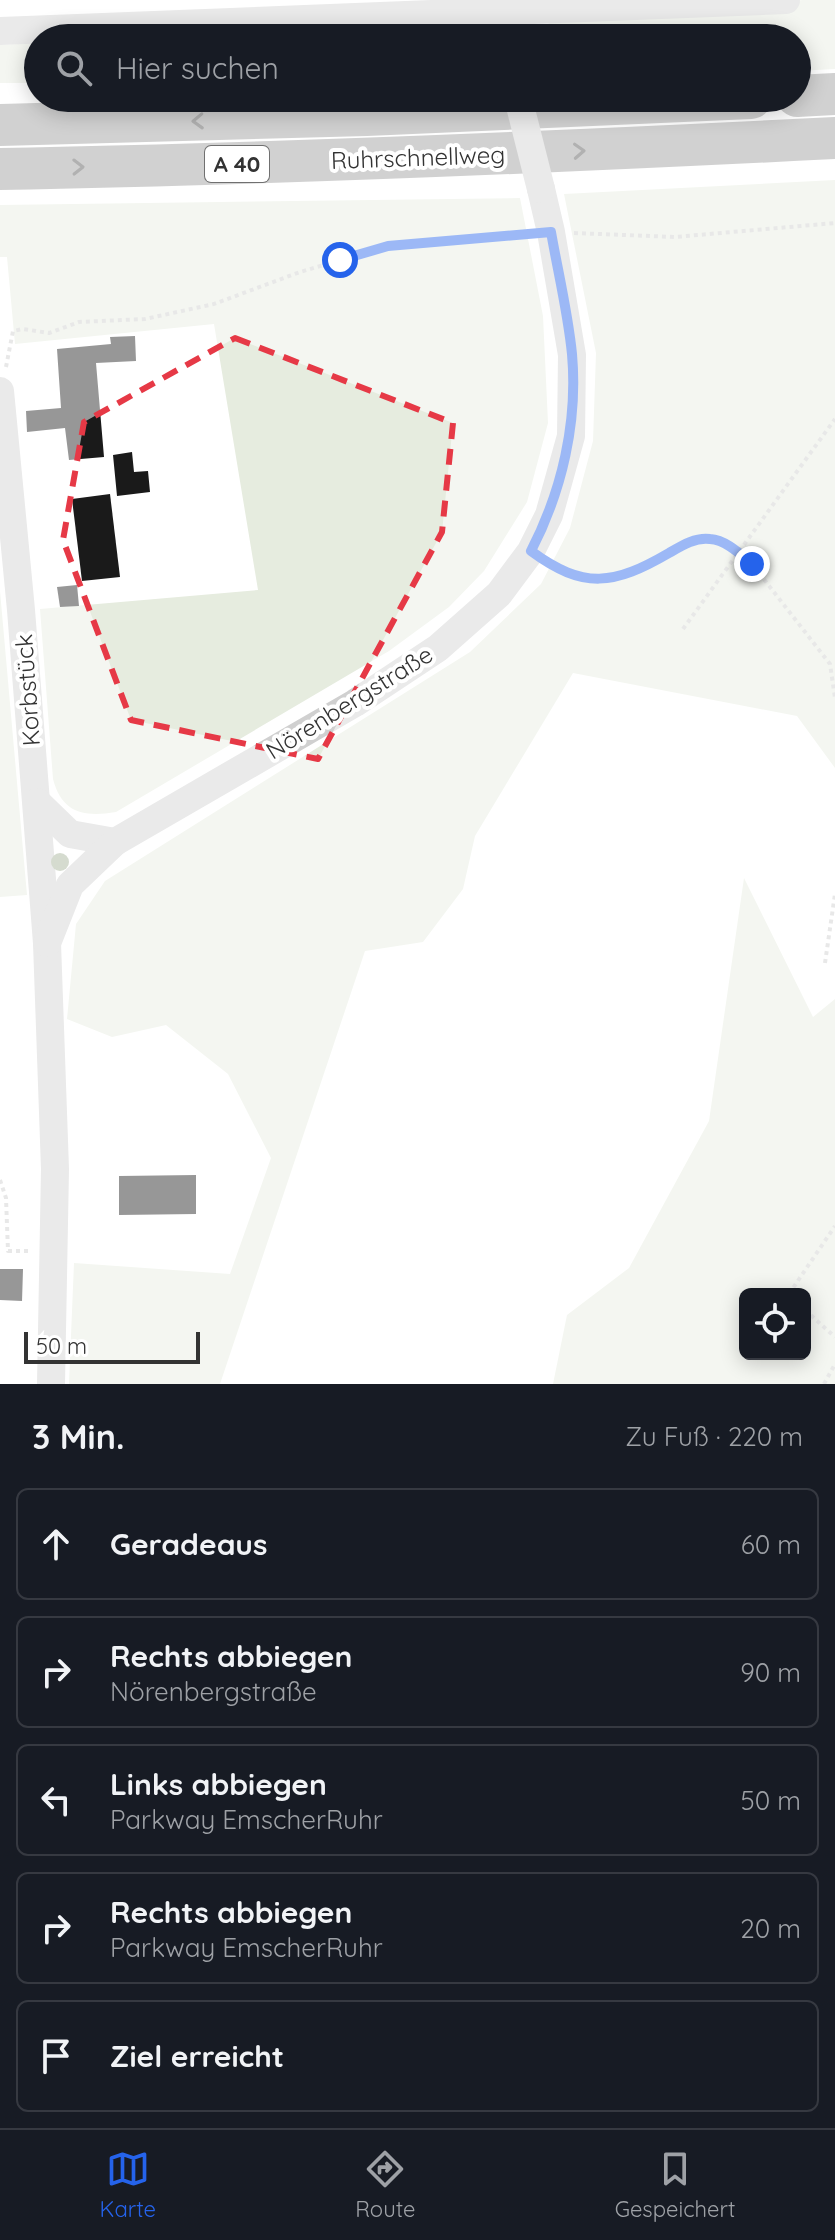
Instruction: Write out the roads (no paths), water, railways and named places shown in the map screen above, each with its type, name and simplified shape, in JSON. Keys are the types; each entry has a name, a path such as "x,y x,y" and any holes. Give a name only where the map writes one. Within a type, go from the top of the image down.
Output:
{"highway":[{"path":"811,95 835,94"},
{"name":"Ruhrschnellweg","path":"0,125 441,112"},
{"name":"Ruhrschnellweg","path":"0,169 442,157 835,138"}],"street":[{"path":"248,24 496,17 786,0"},
{"path":"0,31 24,30"},
{"name":"Nörenbergstraße","path":"51,1384 55,1169 47,943 70,885 115,842 355,703 438,648 499,594 531,551 549,515 571,436 572,355 551,232 522,112"},
{"name":"Korbstück","path":"1,391 47,943"},
{"path":"37,802 70,834 115,842"}]}
